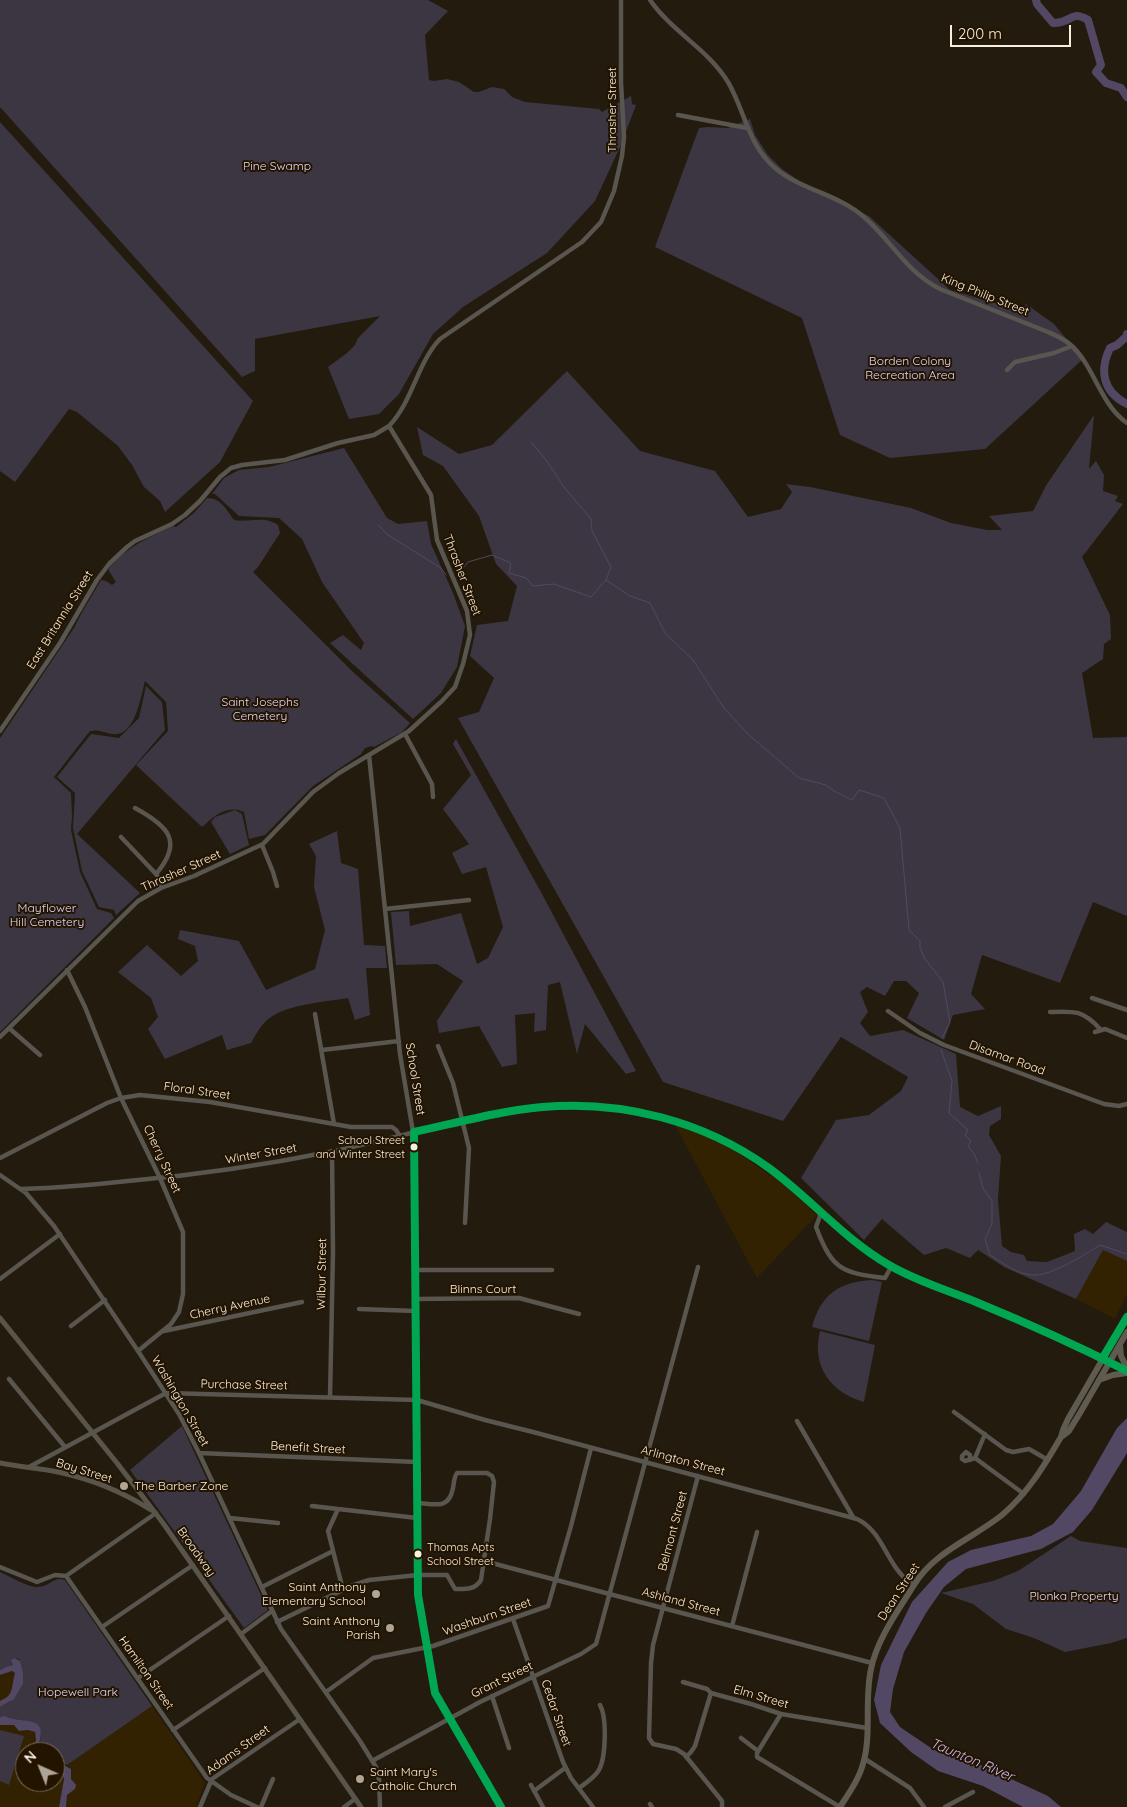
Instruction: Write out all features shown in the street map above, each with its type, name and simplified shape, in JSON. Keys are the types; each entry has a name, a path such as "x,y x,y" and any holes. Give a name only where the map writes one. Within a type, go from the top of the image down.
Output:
{"highway":[{"name":"Dean Street","path":"840,1807 859,1774 864,1759 867,1728 866,1703 872,1663 886,1632 923,1572 938,1557 993,1522 1024,1494 1048,1460 1061,1437 1064,1427 1127,1317"},
{"name":"Dean Street","path":"1061,1437 1069,1431 1127,1332"},
{"path":"1099,1380 1127,1370 1121,1356 1120,1345"}],"main road":[{"name":"Broadway","path":"0,1318 156,1513 361,1807"},
{"name":"Bay Street","path":"0,1463 58,1472 93,1482 127,1496 156,1513"}],"street":[{"name":"Thrasher Street","path":"0,1037 134,904 161,888 194,876 262,845 313,792 339,773 405,734 454,689 464,664 471,629 468,611 437,540 431,495 390,426 401,412 431,349 440,339 582,242 601,222 614,191 623,150 621,0"},
{"name":"King Philip Street","path":"650,0 671,24 714,62 732,91 757,147 776,169 799,184 841,202 860,214 913,271 925,281 940,289 1065,340 1082,359 1109,405 1127,423"},
{"path":"678,115 747,128"},
{"path":"1006,370 1015,362 1054,353 1072,346"},
{"name":"East Britannia Street","path":"0,731 60,643 97,580 109,564 127,547 186,515 220,477 231,468 285,460 338,443 374,435 390,426"},
{"path":"405,734 432,784 433,797"},
{"name":"School Street","path":"369,755 399,1041 414,1132 418,1595 434,1691 502,1807"},
{"path":"136,808 162,826 169,836 169,854 166,862 156,874"},
{"path":"121,837 156,874 160,880 161,888"},
{"path":"262,845 277,886"},
{"path":"385,909 469,900"},
{"name":"Cherry Street","path":"67,970 85,1007 121,1098 160,1178 182,1227 184,1236 182,1301 176,1317 138,1351"},
{"path":"1092,998 1127,1010"},
{"name":"Disamar Road","path":"888,1011 904,1023 944,1045 1104,1104 1119,1106 1127,1104"},
{"path":"1050,1012 1078,1012 1088,1017 1100,1029"},
{"path":"315,1014 334,1124"},
{"path":"9,1028 40,1055"},
{"path":"1095,1032 1105,1029 1127,1038"},
{"path":"322,1050 399,1041"},
{"path":"438,1046 453,1084 470,1154 465,1223"},
{"name":"Floral Street","path":"0,1158 121,1098 145,1095 179,1098 351,1127 392,1127 400,1136"},
{"name":"Winter Street","path":"21,1189 226,1171 332,1151 519,1110 573,1105 638,1112 679,1122 714,1136 752,1157 780,1177 862,1248 891,1267 920,1281 1008,1316 1127,1370"},
{"name":"Wilbur Street","path":"330,1397 333,1252 332,1151"},
{"name":"Washington Street","path":"0,1175 21,1189 35,1202 60,1234 182,1419 230,1518 277,1622 356,1734 372,1761 379,1778 380,1807"},
{"path":"819,1211 820,1216 816,1227 828,1254 835,1264 851,1272 885,1278 891,1267"},
{"path":"0,1279 60,1234"},
{"name":"Grant Street","path":"372,1761 492,1696 581,1654 595,1645 599,1638 698,1267"},
{"path":"415,1270 552,1270"},
{"name":"Blinns Court","path":"416,1299 519,1298 579,1314"},
{"path":"71,1326 105,1300"},
{"name":"Cherry Avenue","path":"162,1331 302,1302"},
{"path":"360,1309 416,1311"},
{"path":"9,1379 65,1447"},
{"name":"Purchase Street","path":"29,1467 166,1393 417,1400"},
{"name":"Arlington Street","path":"417,1400 485,1420 853,1517 871,1528 901,1575 914,1586"},
{"path":"954,1412 1006,1450 1013,1452 1029,1449 1048,1460"},
{"path":"797,1421 853,1517"},
{"path":"985,1434 973,1459 1024,1494"},
{"path":"557,1579 591,1448"},
{"name":"Benefit Street","path":"199,1453 416,1462"},
{"path":"277,1622 343,1590 369,1580 418,1575 447,1575 455,1589 471,1588 478,1585 481,1580 484,1561 494,1482 492,1476 487,1473 457,1473 455,1474 452,1495 448,1501 440,1504 417,1503"},
{"name":"Belmont Street","path":"686,1756 676,1749 656,1745 650,1740 651,1663 653,1645 698,1476"},
{"path":"312,1506 417,1518"},
{"path":"338,1508 328,1531 343,1590"},
{"path":"0,1567 37,1582 56,1575 66,1576 156,1513"},
{"path":"230,1518 278,1523"},
{"path":"732,1626 757,1532"},
{"path":"262,1587 333,1551"},
{"name":"Ashland Street","path":"484,1561 872,1663"},
{"path":"102,1627 192,1564"},
{"name":"Hamilton Street","path":"66,1576 210,1781 230,1795 257,1807"},
{"name":"Washburn Street","path":"326,1692 373,1658 427,1648 548,1606 557,1579"},
{"path":"241,1634 272,1611"},
{"path":"138,1678 228,1616"},
{"name":"Cedar Street","path":"513,1619 565,1768 592,1807"},
{"path":"173,1730 264,1668"},
{"name":"Elm Street","path":"683,1682 707,1689 711,1693 780,1714 867,1728"},
{"path":"711,1693 695,1746 686,1756 722,1801 722,1807"},
{"path":"492,1696 509,1748"},
{"path":"579,1788 595,1775 600,1768 603,1758 604,1720 600,1705"},
{"path":"780,1714 756,1755 840,1807"},
{"name":"Adams Street","path":"200,1807 210,1781 300,1719"},
{"path":"741,1738 758,1751"},
{"path":"864,1759 912,1790 924,1807"},
{"path":"534,1791 565,1768"},
{"path":"261,1807 274,1779"},
{"path":"531,1786 543,1807"},
{"path":"945,1807 973,1792"},
{"path":"344,1807 355,1799"}],"shaded area":[{"path":"674,1123 735,1151 783,1184 817,1215 757,1278"},
{"path":"1103,1250 1127,1261 1127,1294 1115,1319 1076,1299"},
{"path":"1127,1418 1127,1453 1092,1510 1073,1532 1041,1549 966,1569 944,1587 926,1613 904,1652 893,1689 890,1712 900,1727 934,1750 983,1766 1048,1796 1061,1807 1023,1807 983,1786 938,1771 911,1752 880,1723 874,1700 881,1665 912,1602 948,1562 971,1550 1031,1536 1053,1524 1081,1491 1117,1428"},
{"path":"15,1658 20,1661 23,1672 23,1684 14,1699 0,1707 0,1701 5,1699 12,1690 15,1673 12,1671 0,1675 0,1670 13,1665 11,1660"},
{"path":"12,1671 15,1673 12,1691 5,1699 0,1701 0,1675"},
{"path":"152,1706 205,1783 196,1807 66,1807 67,1795 75,1789 75,1784 71,1781 71,1769 67,1765"},
{"path":"4,1716 35,1723 41,1731 39,1742 35,1742 35,1732 28,1730 19,1731 14,1725 0,1725 0,1717"},
{"path":"0,1725 14,1725 22,1731 35,1731 35,1742 15,1742 15,1792 62,1792 59,1807 0,1807"},
{"path":"65,1766 71,1769 71,1779 76,1785 75,1789 67,1795 66,1807 59,1807 62,1792 65,1792"}],"green space":[{"name":"Pine Swamp","path":"0,0 428,0 448,11 425,35 429,80 447,79 459,82 474,92 492,87 504,89 512,97 525,102 599,109 602,112 631,96 632,104 636,105 621,145 595,201 547,253 463,307 433,334 399,394 379,414 349,419 328,367 347,353 355,345 358,338 380,316 255,339 255,371 242,377 0,107"},
{"name":"Borden Colony Recreation Area","path":"750,119 755,135 768,155 782,169 804,184 869,216 950,290 1023,311 1026,304 1054,324 1083,359 985,449 890,458 840,435 802,318 655,247 699,128 728,128"},
{"path":"0,122 253,401 220,462 165,512 160,501 144,487 132,465 118,446 77,412 69,409 15,482 0,471"},
{"path":"567,371 640,451 715,471 748,517 781,509 792,492 786,484 810,487 911,508 951,523 987,530 1002,530 989,516 1033,511 1047,484 1094,415 1089,469 1096,461 1104,475 1103,491 1118,496 1115,501 1123,504 1082,557 1110,615 1111,639 1104,644 1103,659 1082,673 1093,738 1127,737 1127,916 1093,902 1060,983 982,955 971,994 985,1009 953,1015 944,1040 907,1018 919,993 906,981 894,981 885,996 867,987 860,992 868,1012 860,1023 870,1036 903,1030 956,1054 960,1107 978,1116 1001,1106 1001,1119 990,1126 989,1135 1001,1156 998,1199 1002,1246 1011,1252 1024,1255 1027,1261 1047,1262 1075,1251 1074,1234 1085,1229 1093,1234 1106,1222 1127,1232 1127,1261 1103,1250 1076,1299 1004,1267 978,1250 970,1258 946,1248 924,1255 882,1219 864,1240 801,1178 836,1120 869,1115 901,1091 908,1077 841,1037 783,1121 663,1082 458,718 479,712 494,678 470,656 477,625 508,621 517,586 496,564 479,516 443,466 423,455 417,427 459,454 492,445"},
{"path":"344,448 387,518 398,524 427,521 431,544 453,593 465,626 457,667 441,693 413,719 330,643 343,635 361,650 364,643 322,582 302,539 279,518 239,516 215,494 212,494 224,478 239,470 269,467"},
{"name":"Saint Josephs Cemetery","path":"207,498 220,502 234,520 267,520 278,525 280,533 253,572 353,672 410,723 402,732 374,747 365,748 361,754 313,786 265,835 249,839 244,812 232,809 226,810 216,815 202,827 136,765 168,731 166,702 145,681 136,714 127,729 121,733 113,734 90,731 54,777 71,793 71,830 80,872 97,909 111,913 114,918 0,1032 0,738 74,628 101,580 112,585 116,582 109,568 139,543 173,526 176,527 194,513"},
{"path":"146,686 162,702 165,730 77,834 140,893 116,915 114,910 99,907 82,871 73,828 75,793 57,777 91,734 119,738 139,718"},
{"path":"456,739 542,894 636,1071 626,1074 585,1024 577,1054 560,982 548,985 546,1030 534,1032 535,1013 515,1015 517,1064 502,1067 479,1026 439,1033 437,1021 463,981 437,964 396,965 391,912 409,911 410,926 461,913 477,964 488,958 503,927 486,867 462,874 452,853 469,844 443,809 471,775 453,744"},
{"path":"235,810 242,814 249,845 230,854 211,822 215,817"},
{"path":"337,831 341,863 358,869 364,945 385,946 387,968 366,968 370,1015 355,1020 348,998 298,1006 268,1019 251,1043 227,1050 222,1035 165,1059 148,1029 158,1017 151,998 118,972 147,945 181,976 198,961 195,946 178,939 180,930 239,941 266,990 315,969 325,930 314,887 316,856 309,844"},
{"path":"872,1280 882,1282 869,1341 812,1327 821,1306 833,1292 850,1284"},
{"path":"820,1331 875,1345 864,1402 842,1392 826,1376 818,1356"},
{"path":"182,1426 268,1610 244,1628 130,1470"},
{"name":"Plonka Property","path":"1071,1536 1080,1541 1127,1548 1127,1638 1065,1652 1034,1638 1006,1629 973,1604 941,1593 993,1581 1018,1571"},
{"name":"Hopewell Park","path":"0,1572 34,1587 42,1587 61,1579 65,1580 152,1706 67,1765 65,1764 65,1742 40,1742 41,1734 38,1726 28,1721 0,1717 0,1707 16,1695 23,1684 23,1672 19,1659 15,1658 14,1665 0,1670"},
{"path":"0,1730 24,1736 22,1742 15,1742 15,1765 9,1785 0,1781"}],"waterway":[{"path":"1036,0 1037,4 1053,23 1059,23 1074,16 1088,20 1101,65 1096,72 1106,83 1121,88 1127,97"},
{"path":"1127,334 1117,345 1110,348 1104,373 1108,387 1119,399 1127,404"},
{"path":"531,442 564,487 591,519 592,531 611,567 606,580 630,596 650,603 665,633 693,660 724,708 748,734 799,778 826,785 852,800 859,790 884,798 900,828 909,930 920,941 920,948 925,959 943,982 950,1022 942,1038"},
{"path":"378,525 388,535 441,568 446,575"},
{"path":"457,575 468,562 492,555 511,563 509,573 526,578 533,586 554,584 591,597 606,580"},
{"path":"941,1050 952,1081 949,1113 968,1130 965,1135 971,1141 968,1146 978,1163"},
{"path":"979,1173 983,1188 992,1201 992,1224 985,1239 990,1255 1012,1268 1030,1275 1051,1272 1100,1245 1127,1254"}],"transit line":[{"path":"501,1807 435,1693 418,1595 414,1132 510,1111 572,1106 632,1111 690,1126 744,1152 769,1168 857,1243 899,1271 1033,1326 1127,1371"},
{"path":"1102,1359 1127,1317"}],"place":[{"name":"School Street and Winter Street","path":"414,1147"},
{"name":"The Barber Zone","path":"124,1486"},
{"name":"Thomas Apts School Street","path":"418,1554"},
{"name":"Saint Anthony Elementary School","path":"376,1594"},
{"name":"Saint Anthony Parish","path":"390,1628"},
{"name":"Saint Mary's Catholic Church","path":"360,1779"}],"park label":[{"name":"Mayflower Hill Cemetery","path":"47,915"}],"water label":[{"name":"Taunton River","path":"972,1760"}]}
